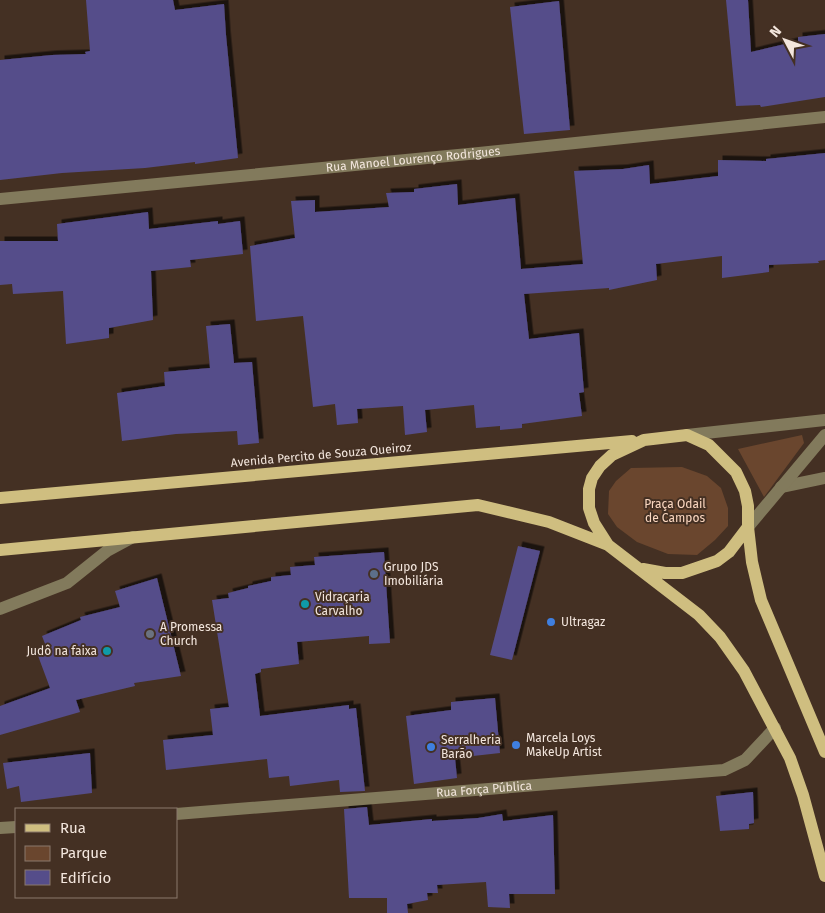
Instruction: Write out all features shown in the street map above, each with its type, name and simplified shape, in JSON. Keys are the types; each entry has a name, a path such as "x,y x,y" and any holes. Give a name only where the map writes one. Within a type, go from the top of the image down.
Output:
{"main road":[{"path":"608,545 594,522 589,508 589,488 592,478 600,466 612,455 644,440 687,435 709,445 736,472 745,491 748,506 752,562 761,600 825,752"},
{"name":"Avenida Percito de Souza Queiroz","path":"0,498 644,440"},
{"path":"0,550 478,505 550,522 608,545 699,615 720,637 744,671 790,758 803,795 825,876"},
{"path":"641,569 665,573 682,572 703,567 717,561 729,552 748,527"}],"street":[{"name":"Rua Manoel Lourenço Rodrigues","path":"0,199 469,154 825,117"},
{"path":"687,435 825,420"},
{"path":"748,527 825,435"},
{"path":"781,487 825,478"},
{"path":"0,609 67,583 107,550 135,537"},
{"name":"Rua Força Pública","path":"178,814 724,770 745,760 775,728"},
{"path":"0,828 15,827"}],"green space":[{"path":"802,435 804,443 764,497 738,449"},
{"name":"Praça Odail de Campos","path":"682,467 707,476 721,488 728,508 728,526 697,555 668,554 637,542 617,527 608,514 609,491 616,481 631,468"}],"building":[{"path":"86,0 173,0 175,10 224,4 238,158 195,164 195,162 0,180 0,60 86,54 85,52 90,51"},
{"path":"726,0 748,0 751,52 798,41 798,37 825,34 825,97 761,107 760,105 736,106"},
{"path":"559,1 570,130 524,134 510,7"},
{"path":"825,153 825,260 818,261 819,263 769,265 769,272 722,278 722,256 656,264 657,280 609,290 609,288 524,294 529,339 579,333 584,392 579,393 582,416 522,424 522,428 500,430 500,426 476,428 474,405 425,410 427,432 405,435 403,406 357,409 358,423 337,425 335,404 313,407 303,316 256,321 250,246 295,238 291,201 315,200 315,212 389,207 386,193 414,192 414,189 457,184 458,205 515,198 521,269 583,264 574,171 623,169 649,165 650,184 718,176 718,160 766,161 766,159"},
{"path":"148,212 149,229 218,221 218,224 240,221 243,254 190,260 191,267 151,271 153,320 109,328 109,338 66,344 63,291 13,294 12,284 0,285 0,241 58,241 57,224"},
{"path":"230,324 234,363 252,362 259,443 238,445 237,431 176,434 122,441 117,393 165,386 164,372 210,368 206,326"},
{"path":"518,546 540,551 512,660 490,655"},
{"path":"384,552 390,643 369,644 369,636 297,642 299,664 261,669 261,672 255,674 260,716 349,705 349,709 356,708 365,791 340,792 339,780 290,786 289,776 269,778 267,759 166,770 163,740 213,735 210,709 229,707 212,600 229,598 228,593 271,581 271,577 291,575 290,567 315,565 314,557"},
{"path":"157,578 181,676 134,683 135,686 76,700 80,712 0,735 0,706 50,688 37,653 47,649 42,636 81,620 80,617 120,607 115,591"},
{"path":"495,698 500,753 455,758 457,778 414,784 406,716 451,710 451,702"},
{"path":"90,753 92,793 21,802 19,786 7,789 3,763"},
{"path":"753,792 754,823 749,824 749,829 720,831 716,796"},
{"path":"367,807 369,825 432,819 432,821 478,818 502,814 503,821 553,815 555,894 509,894 510,908 488,907 486,882 437,885 438,893 427,893 428,900 407,904 408,913 387,913 387,898 349,898 344,809"}],"place":[{"name":"Grupo JDS Imobiliária","path":"374,574"},
{"name":"Vidraçaria Carvalho","path":"305,604"},
{"name":"Ultragaz","path":"551,622"},
{"name":"A Promessa Church","path":"150,634"},
{"name":"Judô na faixa","path":"107,651"},
{"name":"Marcela Loys MakeUp Artist","path":"516,745"},
{"name":"Serralheria Barão","path":"431,747"}]}
